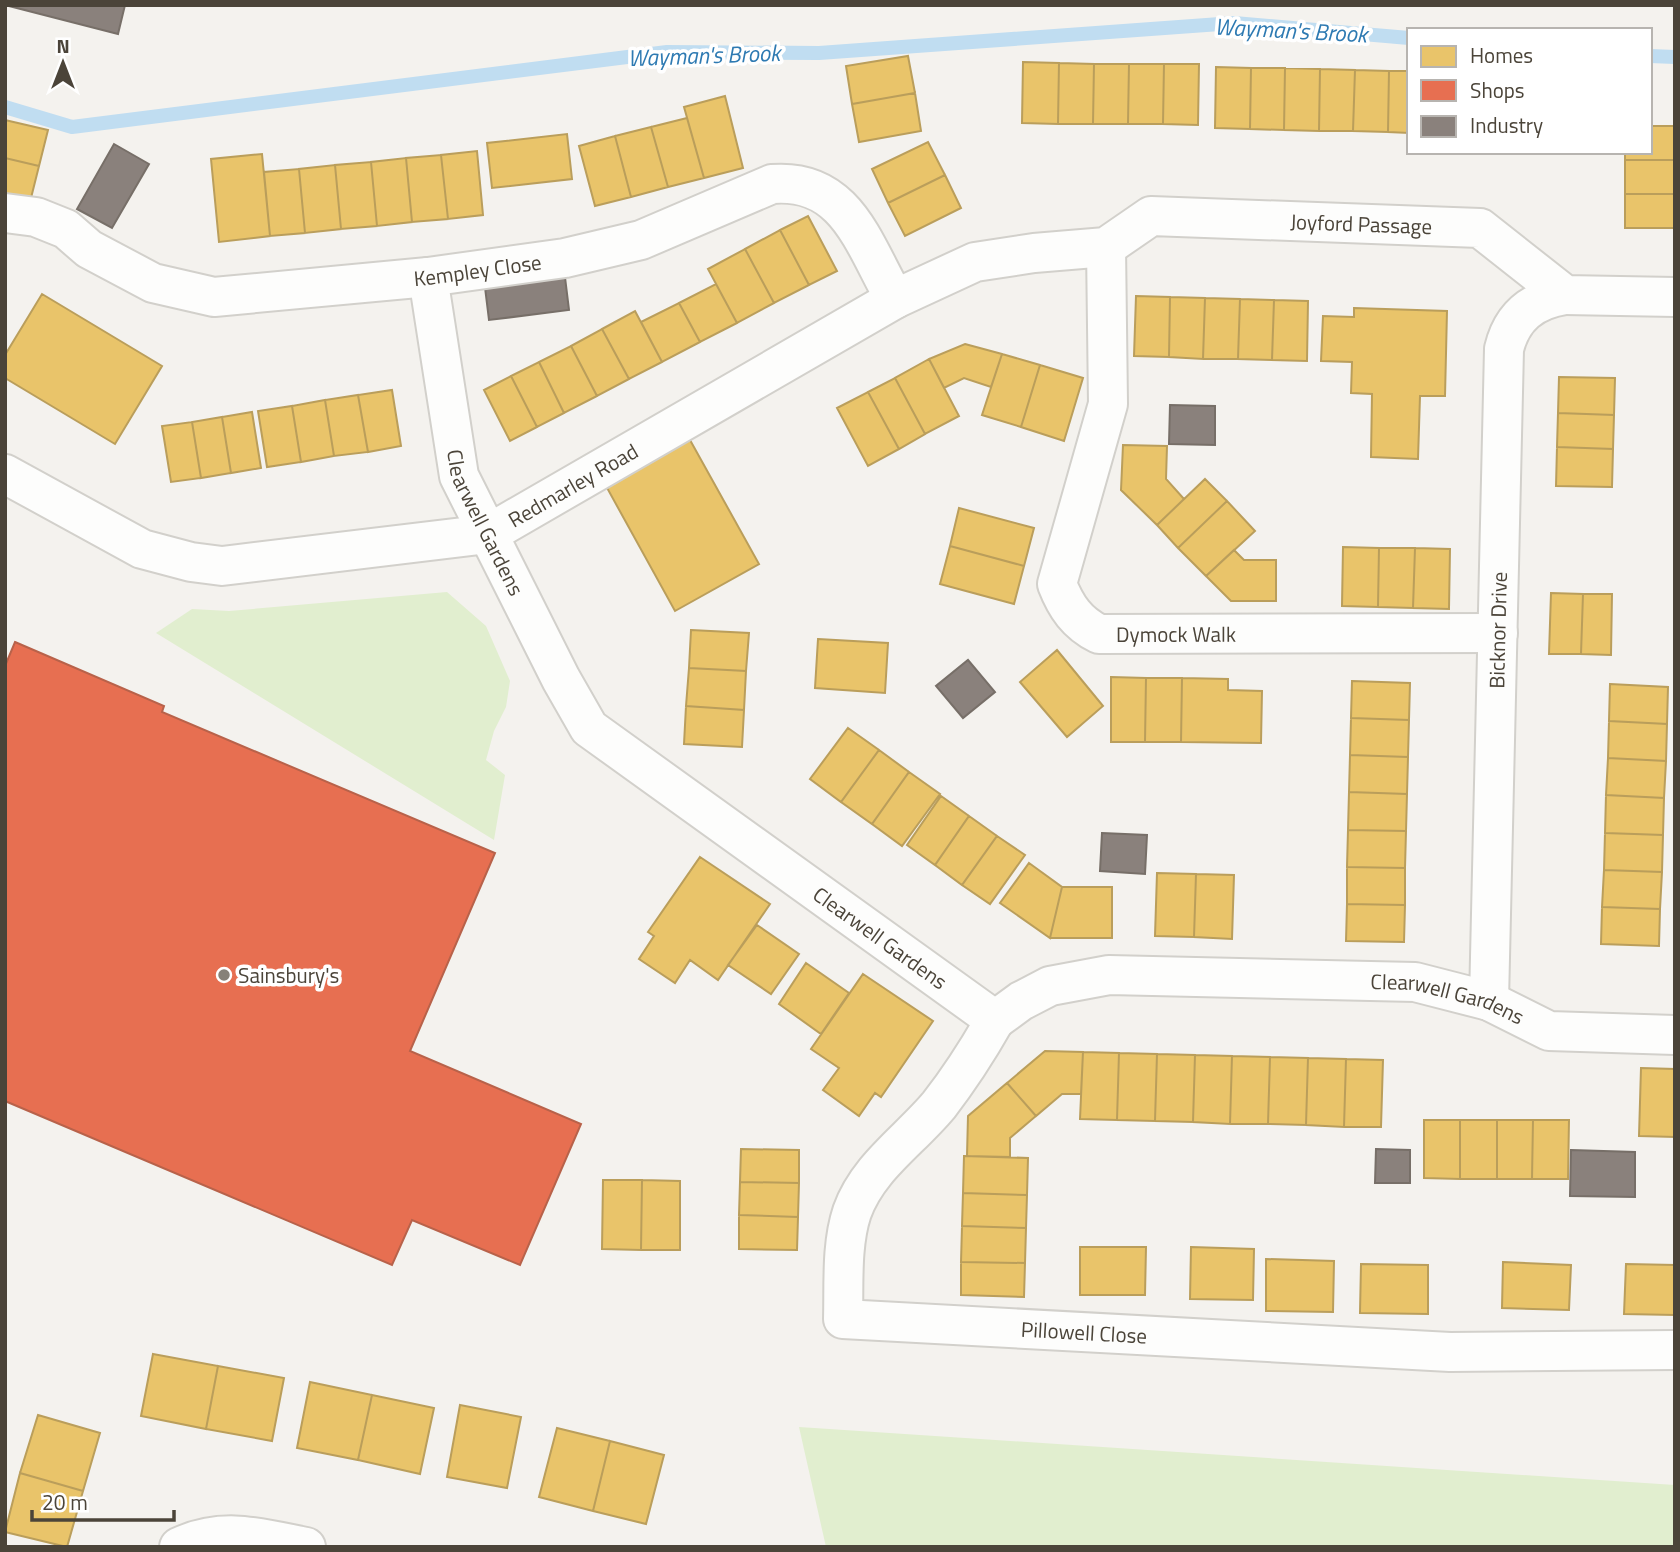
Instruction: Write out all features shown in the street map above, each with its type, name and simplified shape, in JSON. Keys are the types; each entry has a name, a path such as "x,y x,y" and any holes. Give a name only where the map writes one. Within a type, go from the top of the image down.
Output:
{"street":[{"name":"Kempley Close","path":"5,212 36,217 66,229 89,249 153,283 214,297 428,277 565,258 641,240 761,187 794,182 815,187 831,196 843,209 895,299"},
{"name":"Joyford Passage","path":"1034,253 1106,247 1151,216 1480,229 1565,295"},
{"name":"Dymock Walk","path":"1106,247 1108,404 1057,584 1065,604 1078,620 1098,634 1498,633"},
{"name":"Redmarley Road","path":"5,474 142,550 212,565 488,534 895,299 975,262 1034,253"},
{"name":"Clearwell Gardens","path":"428,277 459,476 561,679 589,728 995,1020 1021,1000 1050,986 1109,975 1415,982 1489,1000 1549,1031 1675,1035"},
{"path":"1565,295 1675,297"},
{"name":"Bicknor Drive","path":"1489,1000 1504,349 1508,333 1530,307 1547,298 1565,295"},
{"name":"Pillowell Close","path":"995,1020 969,1064 940,1104 870,1176 859,1195 847,1239 843,1319 1450,1352 1675,1350"},
{"path":"179,1547 218,1534 242,1534 306,1547"}],"green space":[{"path":"447,592 486,626 510,681 506,707 494,731 486,760 505,775 494,840 156,633 192,609 229,611"},
{"path":"799,1427 1675,1485 1675,1547 826,1547"}],"building: Homes":[{"path":"908,56 915,93 852,104 846,66"},
{"path":"1023,62 1059,63 1058,124 1022,123"},
{"path":"1059,63 1094,64 1093,124 1058,124"},
{"path":"1094,64 1129,64 1128,124 1093,124"},
{"path":"1129,64 1164,64 1163,124 1128,124"},
{"path":"1164,64 1199,64 1198,125 1163,124"},
{"path":"1216,67 1251,68 1250,129 1215,128"},
{"path":"1251,68 1285,68 1284,130 1250,129"},
{"path":"1285,68 1320,69 1319,131 1284,130"},
{"path":"1320,69 1355,70 1353,131 1319,131"},
{"path":"1355,70 1389,71 1388,132 1353,131"},
{"path":"1389,71 1407,71 1407,133 1388,132"},
{"path":"915,93 921,131 859,142 852,104"},
{"path":"725,96 743,168 704,178 684,107"},
{"path":"687,118 704,178 668,187 651,127"},
{"path":"5,120 48,130 39,166 5,158"},
{"path":"1652,126 1675,126 1675,160 1625,160 1625,154 1652,154"},
{"path":"651,127 668,187 631,197 615,136"},
{"path":"567,134 572,179 492,188 487,143"},
{"path":"615,136 631,197 595,206 579,146"},
{"path":"928,142 945,175 888,203 872,169"},
{"path":"477,151 483,215 448,219 441,155"},
{"path":"262,154 270,236 219,242 211,159"},
{"path":"441,155 448,219 412,222 406,158"},
{"path":"5,158 39,166 30,202 5,196"},
{"path":"406,158 412,222 377,226 371,162"},
{"path":"1625,160 1675,160 1675,194 1625,194"},
{"path":"371,162 377,226 341,229 335,165"},
{"path":"335,165 341,229 305,233 299,169"},
{"path":"299,169 305,233 270,236 264,172"},
{"path":"945,175 961,208 905,236 888,203"},
{"path":"1625,194 1675,194 1675,228 1625,228"},
{"path":"808,216 837,271 809,285 780,230"},
{"path":"780,230 809,285 774,303 745,249"},
{"path":"745,249 774,303 737,323 708,269"},
{"path":"716,284 737,323 700,342 679,303"},
{"path":"42,294 162,366 115,444 5,378 5,355"},
{"path":"1136,296 1170,297 1169,357 1134,356"},
{"path":"1170,297 1205,298 1203,359 1169,357"},
{"path":"1205,298 1240,299 1238,359 1203,359"},
{"path":"1240,299 1274,300 1272,360 1238,359"},
{"path":"1274,300 1308,301 1307,361 1272,360"},
{"path":"679,303 700,342 662,362 641,322"},
{"path":"1354,308 1447,311 1445,396 1420,396 1418,459 1371,457 1372,394 1351,393 1352,362 1321,361 1323,316 1354,317"},
{"path":"635,311 662,362 629,379 602,329"},
{"path":"602,329 629,379 597,396 571,346"},
{"path":"965,344 1002,354 991,387 964,378 944,388 929,359"},
{"path":"571,346 597,396 564,413 539,362"},
{"path":"1002,354 1040,365 1021,427 982,415"},
{"path":"929,359 959,416 925,434 895,378"},
{"path":"539,362 564,413 537,427 511,376"},
{"path":"1040,365 1083,378 1064,441 1021,427"},
{"path":"511,376 537,427 510,441 484,390"},
{"path":"1559,377 1615,378 1614,415 1558,413"},
{"path":"895,378 925,434 899,449 868,392"},
{"path":"392,390 401,446 368,452 358,395"},
{"path":"868,392 899,449 868,466 837,408"},
{"path":"358,395 368,452 334,456 325,400"},
{"path":"325,400 334,456 301,462 292,406"},
{"path":"292,406 301,462 267,467 258,411"},
{"path":"252,412 261,468 231,473 222,417"},
{"path":"1558,413 1614,415 1613,449 1557,447"},
{"path":"222,417 231,473 201,478 192,422"},
{"path":"192,422 201,478 171,482 162,426"},
{"path":"690,440 759,564 675,611 606,486"},
{"path":"1123,445 1167,446 1166,479 1184,499 1157,525 1121,490"},
{"path":"1557,447 1613,449 1612,487 1556,486"},
{"path":"1205,479 1227,501 1178,548 1157,525"},
{"path":"1227,501 1255,531 1206,576 1178,548"},
{"path":"959,508 1034,528 1024,566 950,546"},
{"path":"950,546 1024,566 1014,604 940,584"},
{"path":"1343,547 1379,548 1378,607 1342,606"},
{"path":"1379,548 1415,548 1413,608 1378,607"},
{"path":"1415,548 1450,549 1449,609 1413,608"},
{"path":"1234,550 1244,560 1276,560 1276,601 1231,601 1206,576"},
{"path":"1551,593 1583,594 1581,654 1549,654"},
{"path":"1583,594 1612,594 1611,655 1581,654"},
{"path":"691,630 749,633 746,671 689,668"},
{"path":"818,639 888,643 885,693 815,688"},
{"path":"1057,650 1103,706 1067,737 1020,682"},
{"path":"689,668 746,671 744,710 686,706"},
{"path":"1111,677 1146,678 1145,742 1111,742"},
{"path":"1146,678 1182,678 1181,742 1145,742"},
{"path":"1182,678 1228,679 1228,690 1262,691 1261,743 1181,742"},
{"path":"1352,681 1410,683 1409,720 1351,718"},
{"path":"1610,684 1668,687 1667,724 1609,721"},
{"path":"686,706 744,710 742,747 684,744"},
{"path":"1351,718 1409,720 1408,757 1350,755"},
{"path":"1609,721 1667,724 1666,761 1608,758"},
{"path":"848,728 879,750 841,802 810,779"},
{"path":"879,750 909,772 872,824 841,802"},
{"path":"1350,755 1408,757 1407,794 1349,792"},
{"path":"1608,758 1666,761 1664,798 1606,795"},
{"path":"909,772 940,794 902,846 872,824"},
{"path":"1349,792 1407,794 1406,831 1348,830"},
{"path":"1606,795 1664,798 1663,835 1605,833"},
{"path":"941,796 969,816 935,865 907,845"},
{"path":"969,816 997,836 962,885 935,865"},
{"path":"1348,830 1406,831 1405,868 1347,867"},
{"path":"1605,833 1663,835 1662,872 1604,870"},
{"path":"997,836 1025,855 990,904 962,885"},
{"path":"700,857 770,904 718,980 690,960 675,983 639,959 654,936 648,932"},
{"path":"1029,863 1062,887 1050,938 1000,903"},
{"path":"1347,867 1405,868 1405,905 1347,904"},
{"path":"1604,870 1662,872 1660,909 1602,907"},
{"path":"1157,873 1196,874 1194,937 1155,936"},
{"path":"1196,874 1234,875 1232,939 1194,937"},
{"path":"1062,887 1112,887 1112,938 1050,938"},
{"path":"1347,904 1405,905 1404,942 1346,941"},
{"path":"1602,907 1660,909 1659,946 1601,944"},
{"path":"757,925 799,954 771,994 728,965"},
{"path":"806,963 849,993 821,1034 779,1004"},
{"path":"863,974 933,1021 881,1097 875,1093 859,1116 823,1090 839,1068 811,1049"},
{"path":"1045,1051 1083,1052 1081,1094 1062,1094 1036,1116 1007,1083"},
{"path":"1083,1052 1119,1053 1117,1120 1080,1119"},
{"path":"1119,1053 1157,1054 1155,1121 1117,1120"},
{"path":"1157,1054 1195,1055 1193,1122 1155,1121"},
{"path":"1195,1055 1232,1056 1230,1124 1193,1122"},
{"path":"1232,1056 1270,1057 1268,1124 1230,1124"},
{"path":"1270,1057 1308,1058 1306,1125 1268,1124"},
{"path":"1308,1058 1346,1059 1344,1127 1306,1125"},
{"path":"1346,1059 1383,1060 1381,1127 1344,1127"},
{"path":"1641,1068 1675,1069 1675,1137 1639,1136"},
{"path":"1007,1083 1036,1116 1010,1138 1010,1157 967,1156 968,1116"},
{"path":"1424,1120 1460,1120 1460,1179 1424,1178"},
{"path":"1460,1120 1497,1120 1497,1179 1460,1179"},
{"path":"1497,1120 1533,1120 1532,1179 1497,1179"},
{"path":"1533,1120 1569,1120 1568,1179 1532,1179"},
{"path":"741,1149 799,1150 799,1183 740,1182"},
{"path":"964,1156 1028,1158 1027,1195 963,1193"},
{"path":"603,1180 642,1180 641,1250 602,1249"},
{"path":"642,1180 680,1181 680,1250 641,1250"},
{"path":"740,1182 799,1183 798,1217 739,1215"},
{"path":"963,1193 1027,1195 1026,1228 962,1226"},
{"path":"739,1215 798,1217 797,1250 739,1249"},
{"path":"962,1226 1026,1228 1025,1263 961,1262"},
{"path":"1080,1247 1146,1247 1145,1295 1080,1295"},
{"path":"1191,1247 1254,1249 1253,1300 1190,1299"},
{"path":"1266,1259 1334,1261 1333,1312 1266,1311"},
{"path":"961,1262 1025,1263 1024,1297 961,1295"},
{"path":"1503,1262 1571,1265 1569,1310 1502,1308"},
{"path":"1361,1264 1428,1265 1428,1314 1360,1313"},
{"path":"1626,1264 1675,1265 1675,1315 1624,1314"},
{"path":"153,1354 218,1366 206,1429 141,1416"},
{"path":"218,1366 284,1378 272,1441 206,1429"},
{"path":"310,1382 372,1395 358,1460 297,1448"},
{"path":"372,1395 434,1408 420,1474 358,1460"},
{"path":"460,1405 521,1417 507,1488 447,1477"},
{"path":"38,1415 100,1433 83,1491 20,1473"},
{"path":"557,1428 610,1441 593,1511 539,1497"},
{"path":"610,1441 664,1455 646,1524 593,1511"},
{"path":"20,1473 83,1491 67,1547 5,1532"}],"building: Shops":[{"name":"Sainsbury's","path":"15,642 164,706 162,712 495,853 410,1051 581,1124 520,1265 412,1220 392,1265 5,1101 5,666"}],"building: Industry":[{"path":"5,5 125,5 118,34"},
{"path":"114,144 149,164 112,228 77,209"},
{"path":"564,269 569,310 489,320 484,279"},
{"path":"1170,405 1215,406 1215,445 1169,444"},
{"path":"968,660 995,692 963,718 936,686"},
{"path":"1102,833 1147,835 1145,874 1100,871"},
{"path":"1376,1149 1410,1150 1410,1183 1375,1183"},
{"path":"1571,1150 1635,1152 1635,1197 1570,1196"}],"waterway":[{"name":"Wayman's Brook","path":"5,107 72,127 667,52 819,53 1234,23 1407,38"},
{"name":"Wayman's Brook","path":"1652,56 1675,57"}],"place":[{"name":"Sainsbury's","path":"224,975"}]}
